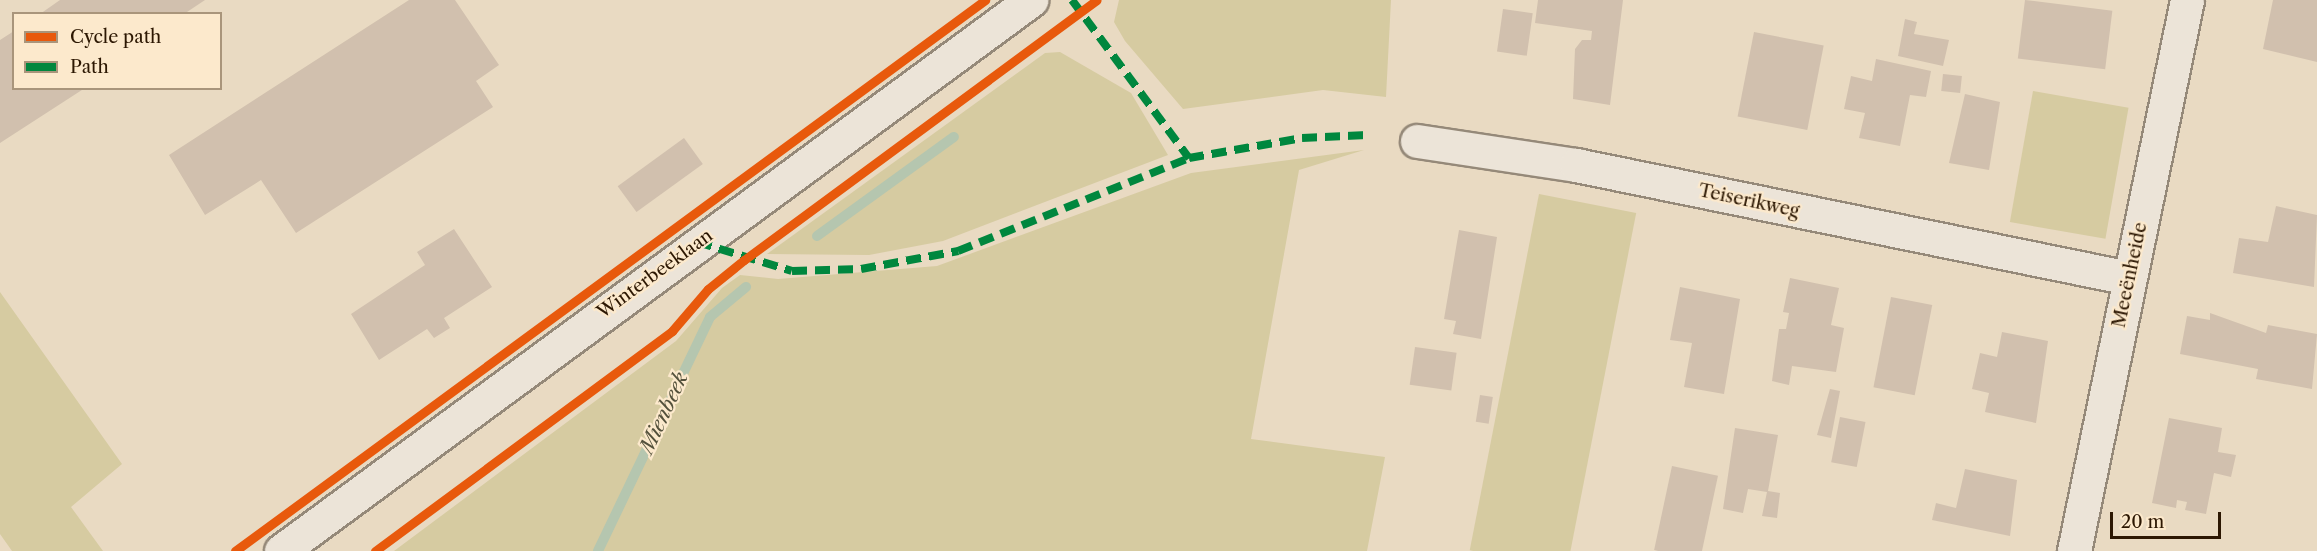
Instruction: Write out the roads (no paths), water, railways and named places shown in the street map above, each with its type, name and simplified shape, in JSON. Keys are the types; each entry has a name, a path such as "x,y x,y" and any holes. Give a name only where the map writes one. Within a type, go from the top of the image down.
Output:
{"street":[{"name":"Winterbeeklaan","path":"280,551 1031,0"},
{"name":"Meeënheide","path":"2074,551 2187,0"},
{"name":"Teiserikweg","path":"1417,141 1576,165 2129,279"}],"waterway":[{"name":"Mienbeek","path":"817,236 954,137"},
{"name":"Mienbeek","path":"598,551 710,317 746,287"}]}
